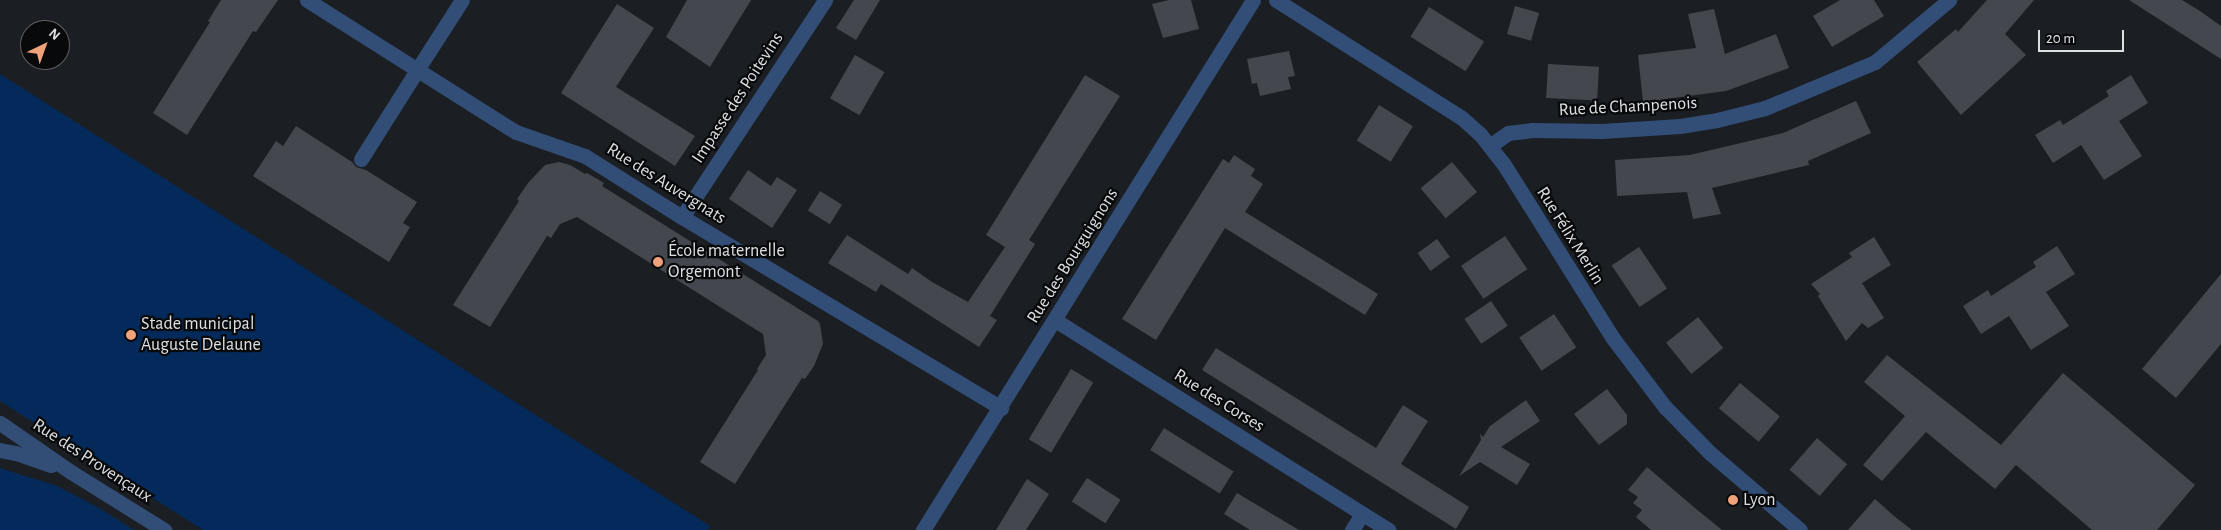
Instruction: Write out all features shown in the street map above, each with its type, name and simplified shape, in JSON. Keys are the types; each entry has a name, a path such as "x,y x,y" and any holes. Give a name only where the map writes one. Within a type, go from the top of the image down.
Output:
{"street":[{"name":"Rue des Auvergnats","path":"307,0 516,132 585,156 682,217 1001,408"},
{"path":"361,158 462,0"},
{"name":"Impasse des Poitevins","path":"682,217 825,0"},
{"name":"Rue des Bourguignons","path":"924,530 1253,0"},
{"name":"Rue Félix Merlin","path":"1276,0 1462,118 1490,145 1612,336 1665,407 1710,453 1800,530"},
{"name":"Rue de Champenois","path":"1490,145 1508,132 1532,130 1602,131 1680,126 1717,120 1765,108 1875,62 1949,0"},
{"name":"Rue des Corses","path":"1055,320 1388,530"},
{"name":"Rue des Provençaux","path":"0,423 71,472 164,530"},
{"path":"0,450 16,453 71,472"},
{"path":"1352,530 1362,514"}],"shaded area":[{"path":"0,74 710,526 708,530 203,530 0,401"},
{"path":"0,468 57,486 99,508 134,530 0,530"}],"building":[{"path":"221,0 278,0 256,32 253,31 187,135 153,113 210,22 208,21"},
{"path":"687,0 751,0 710,67 666,37"},
{"path":"854,0 880,0 856,40 836,28"},
{"path":"1169,0 1191,0 1199,29 1163,38 1152,4"},
{"path":"1840,0 1874,0 1884,16 1832,47 1813,16"},
{"path":"1987,0 2034,0 2005,34 2026,55 1961,115 1917,62 1956,29 1958,32"},
{"path":"2129,0 2182,0 2200,11 2221,26 2221,59"},
{"path":"617,4 654,28 616,87 695,136 675,166 561,93"},
{"path":"1515,6 1539,13 1531,41 1507,34"},
{"path":"1429,7 1484,41 1466,71 1410,37"},
{"path":"1714,9 1725,54 1776,34 1789,68 1726,91 1643,102 1638,55 1696,48 1688,14"},
{"path":"1289,51 1295,76 1288,77 1291,89 1260,96 1257,83 1252,84 1247,59"},
{"path":"855,55 884,72 859,115 830,98"},
{"path":"1548,64 1599,67 1597,101 1546,98"},
{"path":"1085,75 1120,96 1029,240 1035,244 990,316 997,320 979,347 881,284 876,292 828,263 847,235 908,274 912,268 932,282 968,302 1005,247 986,235"},
{"path":"2131,75 2148,103 2119,121 2142,156 2104,180 2081,145 2053,163 2035,135 2060,120 2063,125 2109,96 2106,91"},
{"path":"1856,101 1871,133 1808,161 1809,165 1712,188 1721,214 1693,219 1687,192 1617,196 1615,160 1690,155 1783,133"},
{"path":"1379,105 1413,126 1391,162 1357,141"},
{"path":"296,126 352,162 356,167 366,170 417,202 403,223 410,227 389,262 253,176 276,141 283,146"},
{"path":"1234,155 1255,169 1251,176 1263,184 1245,212 1378,294 1365,315 1225,228 1156,340 1122,319 1223,159 1229,163"},
{"path":"559,162 570,165 604,183 602,186 820,324 823,344 814,366 805,379 802,378 735,484 700,462 766,355 763,334 577,217 560,224 551,238 547,236 490,327 453,305 519,201 517,199 528,183 545,165"},
{"path":"1452,162 1477,192 1446,218 1421,188"},
{"path":"748,170 771,186 777,177 797,190 772,228 729,199"},
{"path":"820,191 842,205 830,224 808,211"},
{"path":"1505,236 1527,269 1483,299 1461,266"},
{"path":"1874,237 1891,265 1862,283 1884,318 1868,328 1862,323 1846,341 1818,296 1820,294 1811,284 1852,257 1849,253"},
{"path":"1437,239 1450,257 1431,271 1418,253"},
{"path":"2057,246 2075,274 2046,292 2069,326 2031,350 2009,316 1981,334 1963,306 1988,290 1991,296 2036,267 2033,262"},
{"path":"1639,247 1667,288 1640,307 1612,265"},
{"path":"2221,274 2221,344 2176,398 2142,369"},
{"path":"1491,301 1508,326 1481,344 1464,319"},
{"path":"1554,314 1576,347 1542,371 1519,337"},
{"path":"1698,317 1723,348 1691,374 1666,343"},
{"path":"1216,348 1376,448 1403,405 1428,421 1401,464 1469,507 1456,529 1202,370"},
{"path":"1887,355 2001,445 2063,373 2195,485 2157,530 2092,530 2016,465 1995,489 1926,432 1882,481 1863,465 1905,416 1864,382"},
{"path":"1071,369 1093,382 1051,453 1029,439"},
{"path":"1740,383 1780,416 1759,442 1719,408"},
{"path":"1607,389 1627,415 1627,424 1599,445 1574,414"},
{"path":"1526,400 1540,421 1501,447 1530,464 1517,485 1480,462 1459,476 1481,440 1480,434 1483,437 1490,426"},
{"path":"1164,428 1234,471 1220,494 1150,450"},
{"path":"1817,438 1847,464 1820,496 1789,470"},
{"path":"1647,467 1722,530 1651,530 1636,517 1642,510 1633,503 1638,497 1628,490"},
{"path":"1087,478 1121,500 1105,523 1072,501"},
{"path":"1027,479 1049,494 1026,530 996,530"},
{"path":"1237,493 1299,530 1250,530 1224,514"},
{"path":"1875,499 1894,516 1912,530 1848,530"}],"place":[{"name":"École maternelle Orgemont","path":"658,262"},
{"name":"Stade municipal Auguste Delaune","path":"131,335"},
{"name":"Lyon","path":"1733,500"}]}
